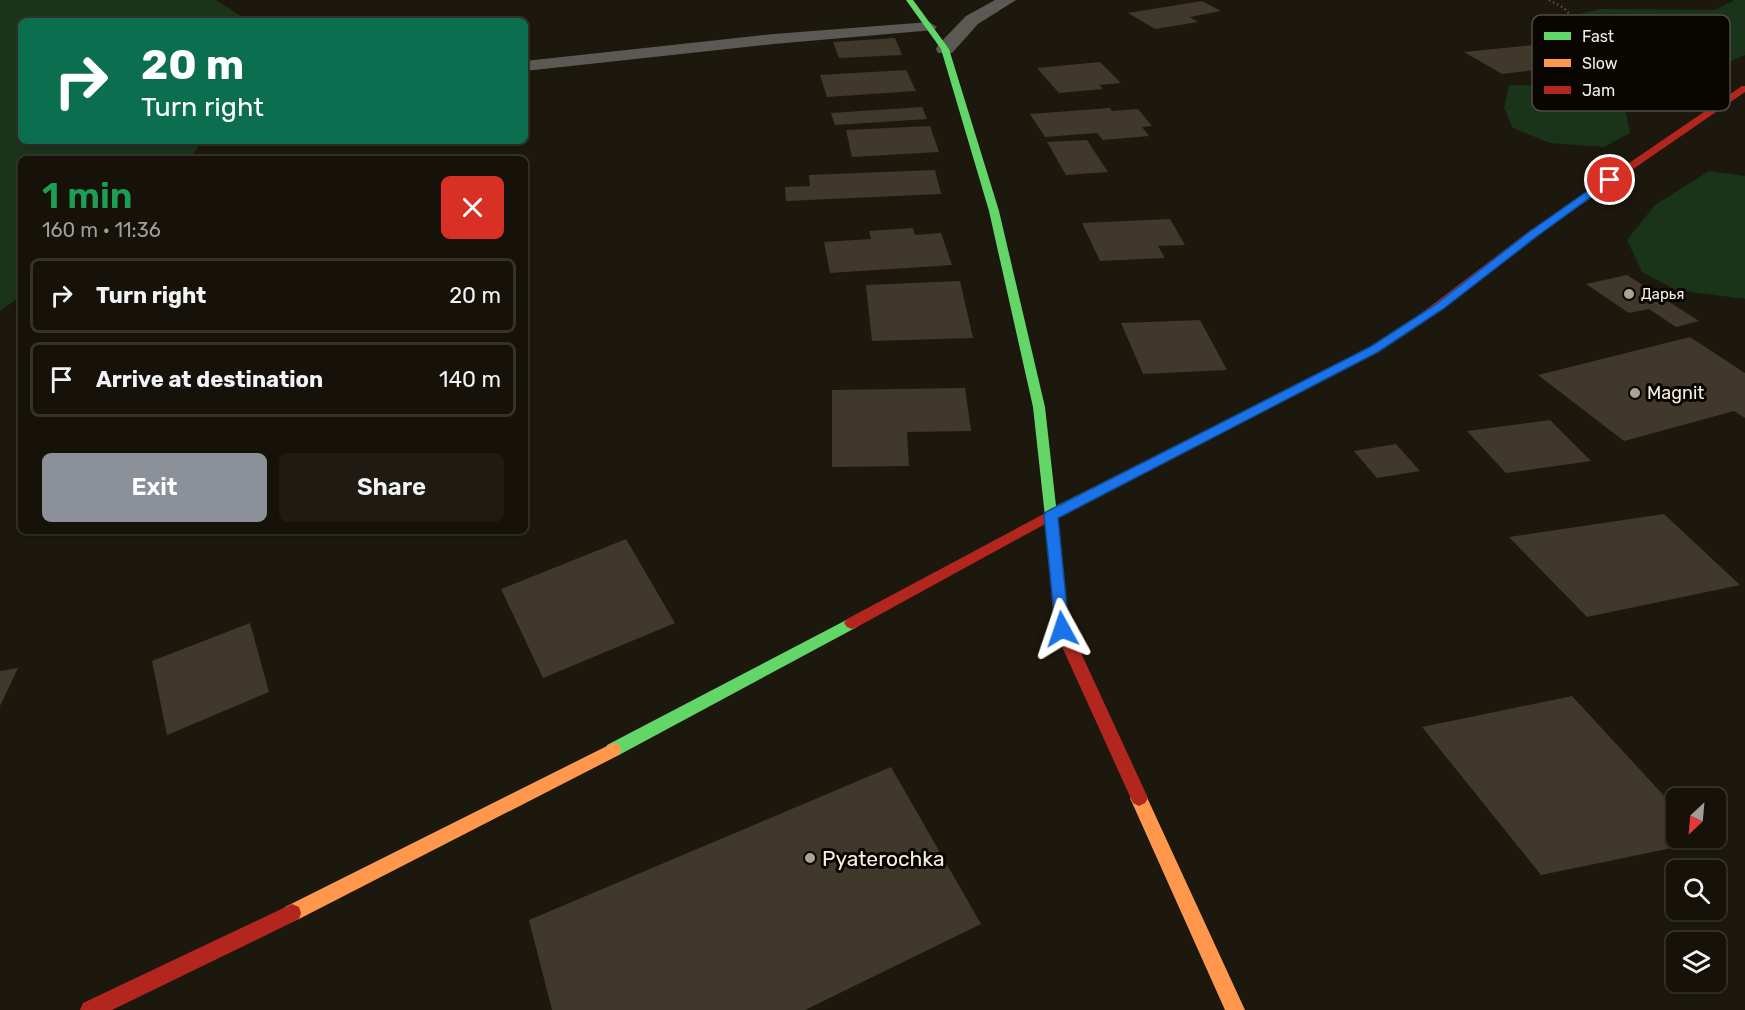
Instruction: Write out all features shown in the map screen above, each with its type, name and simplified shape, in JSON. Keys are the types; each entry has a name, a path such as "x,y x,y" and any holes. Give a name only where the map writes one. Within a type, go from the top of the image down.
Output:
{"main road":[{"path":"909,0 945,49 994,212 1039,407 1062,629 1235,1010"},
{"path":"1730,98 1745,88"},
{"path":"90,1010 254,932 663,725 1051,515 1374,350 1439,307 1532,234 1710,111"}],"street":[{"path":"945,49 972,20 1008,0"}],"lane":[{"path":"528,66 774,39 929,27"}],"path":[{"path":"1549,0 1571,15"}],"green space":[{"path":"0,0 216,0 244,18 18,18 18,144 199,144 193,156 18,156 18,298 0,311"},
{"path":"1735,0 1745,0 1745,55 1730,61 1730,15 1575,15 1600,9 1715,10"},
{"path":"1509,85 1532,86 1532,111 1625,111 1630,133 1604,147 1550,143 1513,128 1504,108"},
{"path":"1709,171 1745,176 1745,299 1676,290 1642,272 1627,240 1655,205"}],"building":[{"path":"1202,1 1221,11 1190,17 1198,22 1155,29 1128,13"},
{"path":"895,38 902,55 839,58 833,42"},
{"path":"1532,45 1532,70 1502,74 1464,52"},
{"path":"1100,62 1121,83 1099,85 1103,89 1059,93 1037,68"},
{"path":"906,70 916,91 827,97 820,75"},
{"path":"922,107 927,119 835,125 831,113"},
{"path":"1110,108 1112,111 1138,109 1152,126 1142,127 1149,136 1103,140 1097,133 1045,137 1030,114"},
{"path":"930,126 939,152 852,157 846,130"},
{"path":"1087,140 1108,172 1066,175 1047,142"},
{"path":"935,170 941,194 786,201 785,187 810,186 809,175"},
{"path":"1170,219 1185,245 1158,246 1165,258 1100,261 1082,223"},
{"path":"913,228 915,235 941,233 952,265 830,273 824,242 871,239 869,231"},
{"path":"1627,275 1699,321 1676,327 1649,309 1629,313 1586,284"},
{"path":"960,281 973,338 872,341 866,285"},
{"path":"1200,320 1227,370 1143,374 1121,323"},
{"name":"Magnit","path":"1690,337 1745,373 1745,418 1734,411 1624,441 1538,375"},
{"path":"965,388 971,431 907,432 909,466 832,467 832,390"},
{"path":"1550,420 1591,461 1506,473 1467,431"},
{"path":"1396,444 1420,471 1377,478 1354,451"},
{"path":"1664,514 1740,585 1587,617 1509,537"},
{"path":"626,539 675,623 543,678 501,589"},
{"path":"250,623 269,692 167,735 152,661"},
{"path":"18,668 0,706 0,671"},
{"path":"1572,696 1666,798 1666,848 1672,848 1541,875 1422,727"},
{"name":"Pyaterochka","path":"891,767 981,924 805,1010 552,1010 529,920"}],"traffic: fast":[{"path":"909,0 945,49 994,211 1039,407 1057,576"},
{"path":"1051,515 1374,350 1419,320"},
{"path":"613,750 852,623"}],"traffic: slow":[{"path":"292,913 613,750"},
{"path":"1139,798 1235,1010"}],"traffic: jam":[{"path":"1730,98 1745,88"},
{"path":"1419,320 1532,234 1711,111"},
{"path":"852,623 1051,515"},
{"path":"1057,576 1062,629 1139,798"},
{"path":"90,1010 292,913"}],"place":[{"name":"Дарья","path":"1629,294"},
{"name":"Magnit","path":"1635,393"},
{"name":"Pyaterochka","path":"810,858"}],"route":[{"path":"1062,629 1051,515 1296,392 1374,350 1439,307 1532,234 1610,180"}]}
